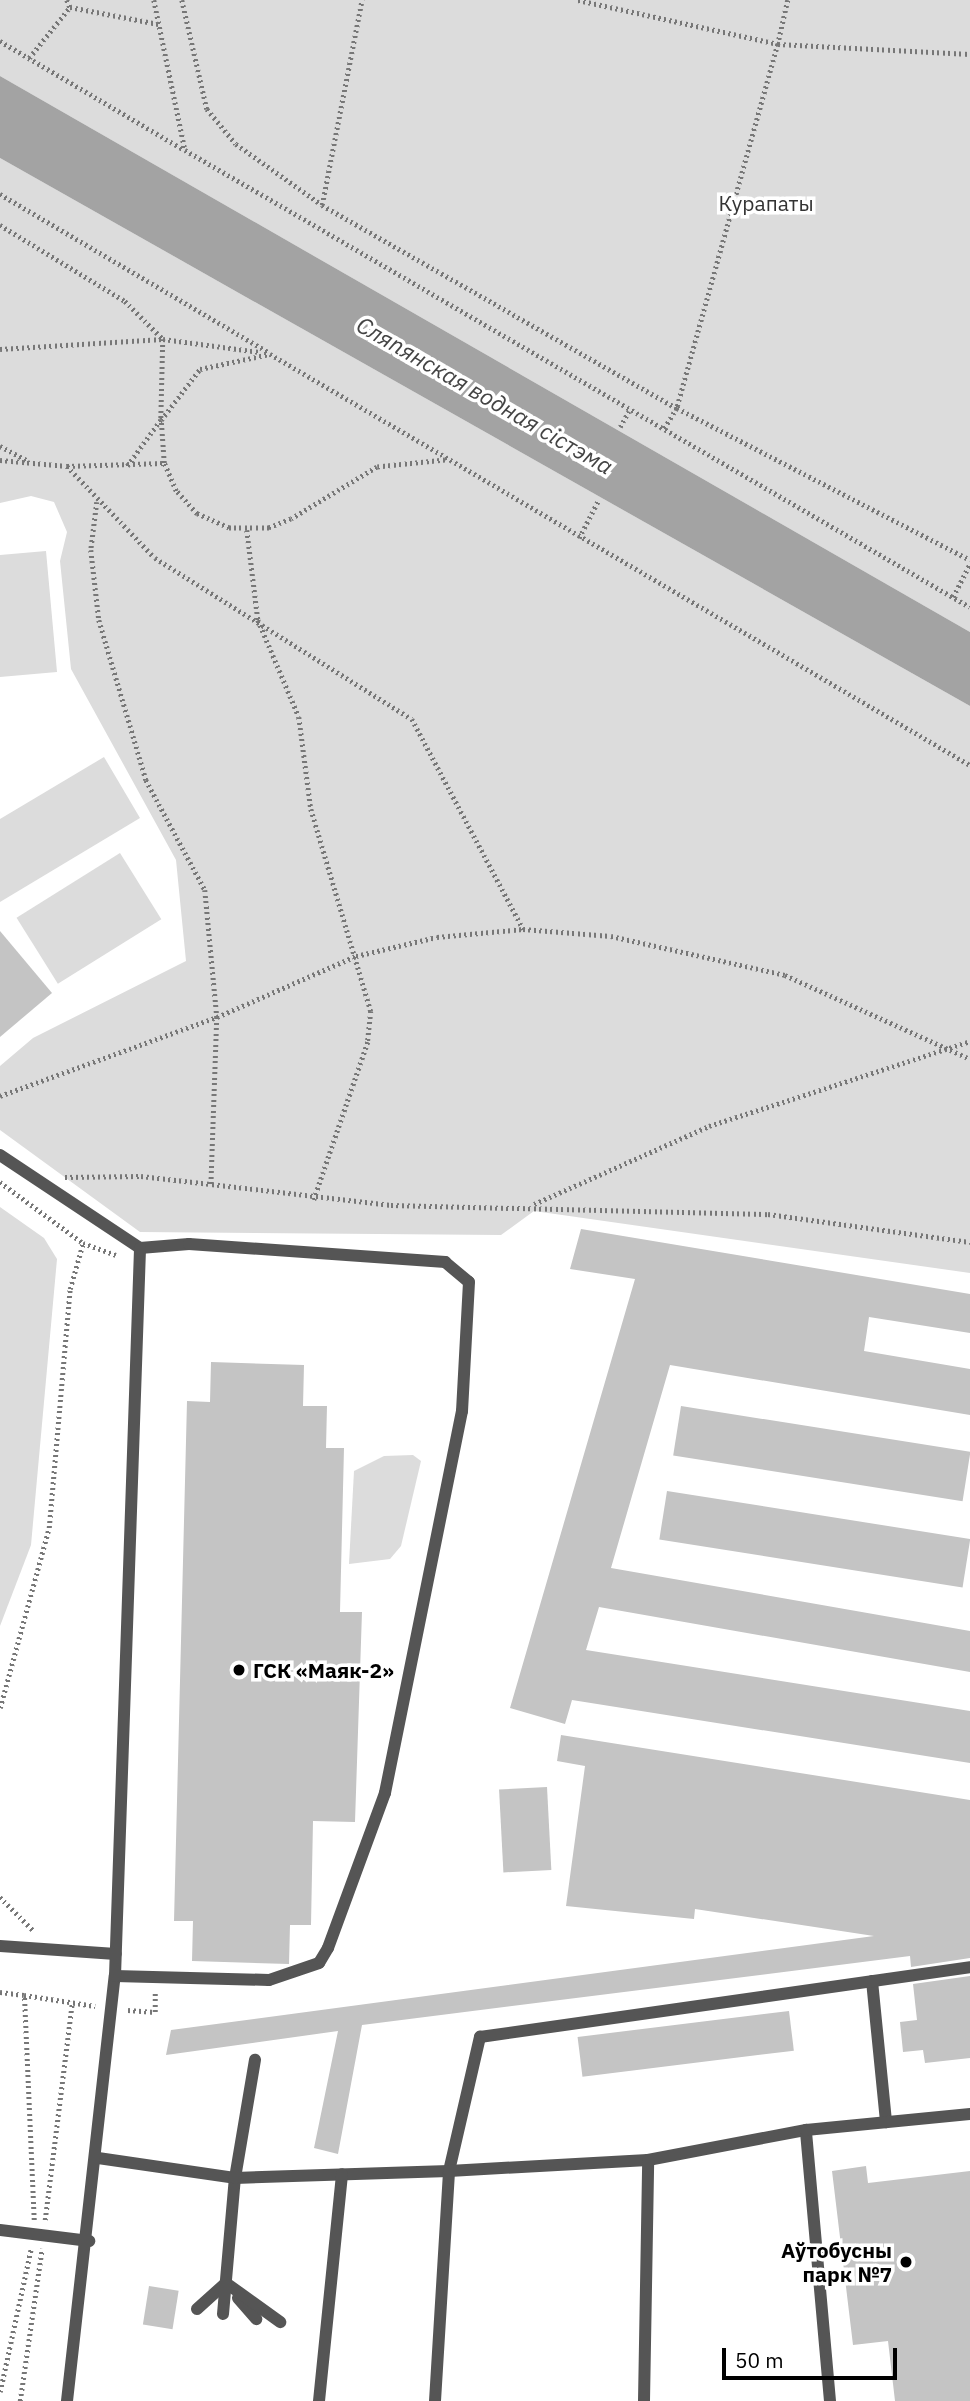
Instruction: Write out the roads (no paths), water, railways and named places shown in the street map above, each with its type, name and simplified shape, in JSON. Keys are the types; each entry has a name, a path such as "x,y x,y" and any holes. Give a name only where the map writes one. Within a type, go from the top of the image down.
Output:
{"lane":[{"path":"0,1155 32,1179 140,1248 189,1244 445,1262 459,1269 470,1295 462,1411 385,1793 328,1948 319,1963 269,1980 115,1976"},
{"path":"67,2401 89,2241 115,1976 140,1248"},
{"path":"0,1947 116,1954"},
{"path":"435,2401 449,2171 480,2037 970,1967"},
{"path":"872,1981 886,2122"},
{"path":"223,2314 235,2178 255,2060"},
{"path":"98,2158 235,2178 449,2171 648,2160 806,2130 970,2115"},
{"path":"806,2130 831,2401"},
{"path":"644,2401 648,2160"},
{"path":"319,2401 342,2174"},
{"path":"0,2230 89,2241"},
{"path":"197,2309 226,2283"},
{"path":"226,2283 256,2319"},
{"path":"226,2283 280,2322"}],"water":[{"name":"Сляпянская водная сістэма","path":"0,76 970,632 970,706 0,158"}],"place":[{"name":"ГСК «Маяк-2»","path":"239,1670"},
{"name":"Аўтобусны парк №7","path":"906,2262"}],"park label":[{"name":"Курапаты","path":"766,203"}]}
